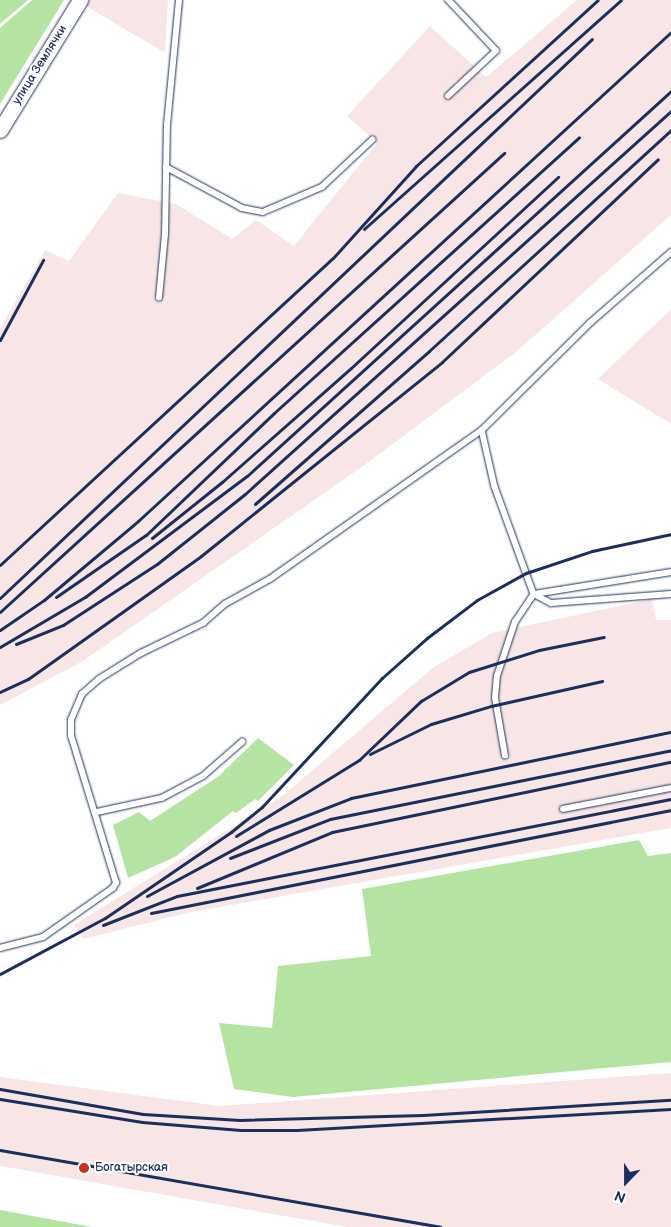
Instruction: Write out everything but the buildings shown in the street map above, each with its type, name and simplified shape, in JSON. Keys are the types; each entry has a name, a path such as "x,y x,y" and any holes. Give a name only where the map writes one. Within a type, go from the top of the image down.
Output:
{"street":[{"name":"улица Землячки","path":"0,130 80,0"}],"lane":[{"path":"159,298 165,235 166,167 179,0"},
{"path":"448,0 496,52 448,96"},
{"path":"166,167 242,208 264,212 322,187 372,140"},
{"path":"0,948 43,937 113,888 116,883 108,866 97,812 71,736 71,720 82,694 99,679 142,653 203,623 225,604 270,579 482,430 590,323 671,252"},
{"path":"482,430 495,488 534,594 550,603 671,594"},
{"path":"505,756 495,698 497,676 515,622 534,594 671,572"},
{"path":"97,812 162,798 203,776 242,742"},
{"path":"563,809 671,788"}],"shaded area":[{"path":"89,0 168,0 165,53 86,6"},
{"path":"577,0 671,0 671,215 516,352 363,466 83,661 0,705 0,329 45,250 69,261 118,193 176,204 232,239 256,220 294,246 377,143 347,116 430,26 486,77"},
{"path":"671,309 671,424 598,379"},
{"path":"652,599 656,620 671,620 671,828 191,912 83,939 74,925 281,797 434,667 492,633"},
{"path":"671,1073 671,1227 347,1227 0,1166 0,1077 220,1106"}],"green space":[{"path":"0,0 28,0 0,24"},
{"path":"32,0 64,0 0,104 0,28"},
{"path":"258,738 294,765 258,801 255,799 236,813 233,811 175,857 128,878 113,825 139,812 150,821 219,776"},
{"path":"639,840 648,856 671,853 671,1062 293,1097 234,1089 219,1023 272,1028 278,966 371,956 362,889"},
{"path":"0,1210 92,1227 0,1227"}],"railway":[{"path":"0,565 333,258 416,166 598,0"},
{"path":"364,229 621,0"},
{"path":"0,630 44,600 138,521 671,32"},
{"path":"0,598 592,39"},
{"path":"0,647 85,597 247,476 671,91"},
{"path":"16,644 63,625 157,564 245,494 671,111"},
{"path":"255,504 429,351 671,130"},
{"path":"56,597 146,535 274,413 579,137"},
{"path":"0,612 504,153"},
{"path":"0,692 28,679 201,556 442,362 658,159"},
{"path":"152,538 222,482 351,368 558,177"},
{"path":"0,340 43,260"},
{"path":"0,974 105,918 231,832 262,807 382,678 427,638 477,600 526,573 592,551 671,534"},
{"path":"236,836 359,760 421,701 469,672 539,650 604,637"},
{"path":"370,754 431,724 491,706 602,681"},
{"path":"147,896 269,830 351,798 671,732"},
{"path":"230,858 330,819 671,750"},
{"path":"197,888 332,832 671,762"},
{"path":"103,925 177,896 671,799"},
{"path":"151,913 671,810"},
{"path":"0,1089 143,1114 240,1120 423,1115 671,1100"},
{"path":"0,1099 142,1122 241,1130 297,1130 671,1109"},
{"path":"0,1150 440,1227"}],"place":[{"name":"Богатырская","path":"84,1168"}]}
